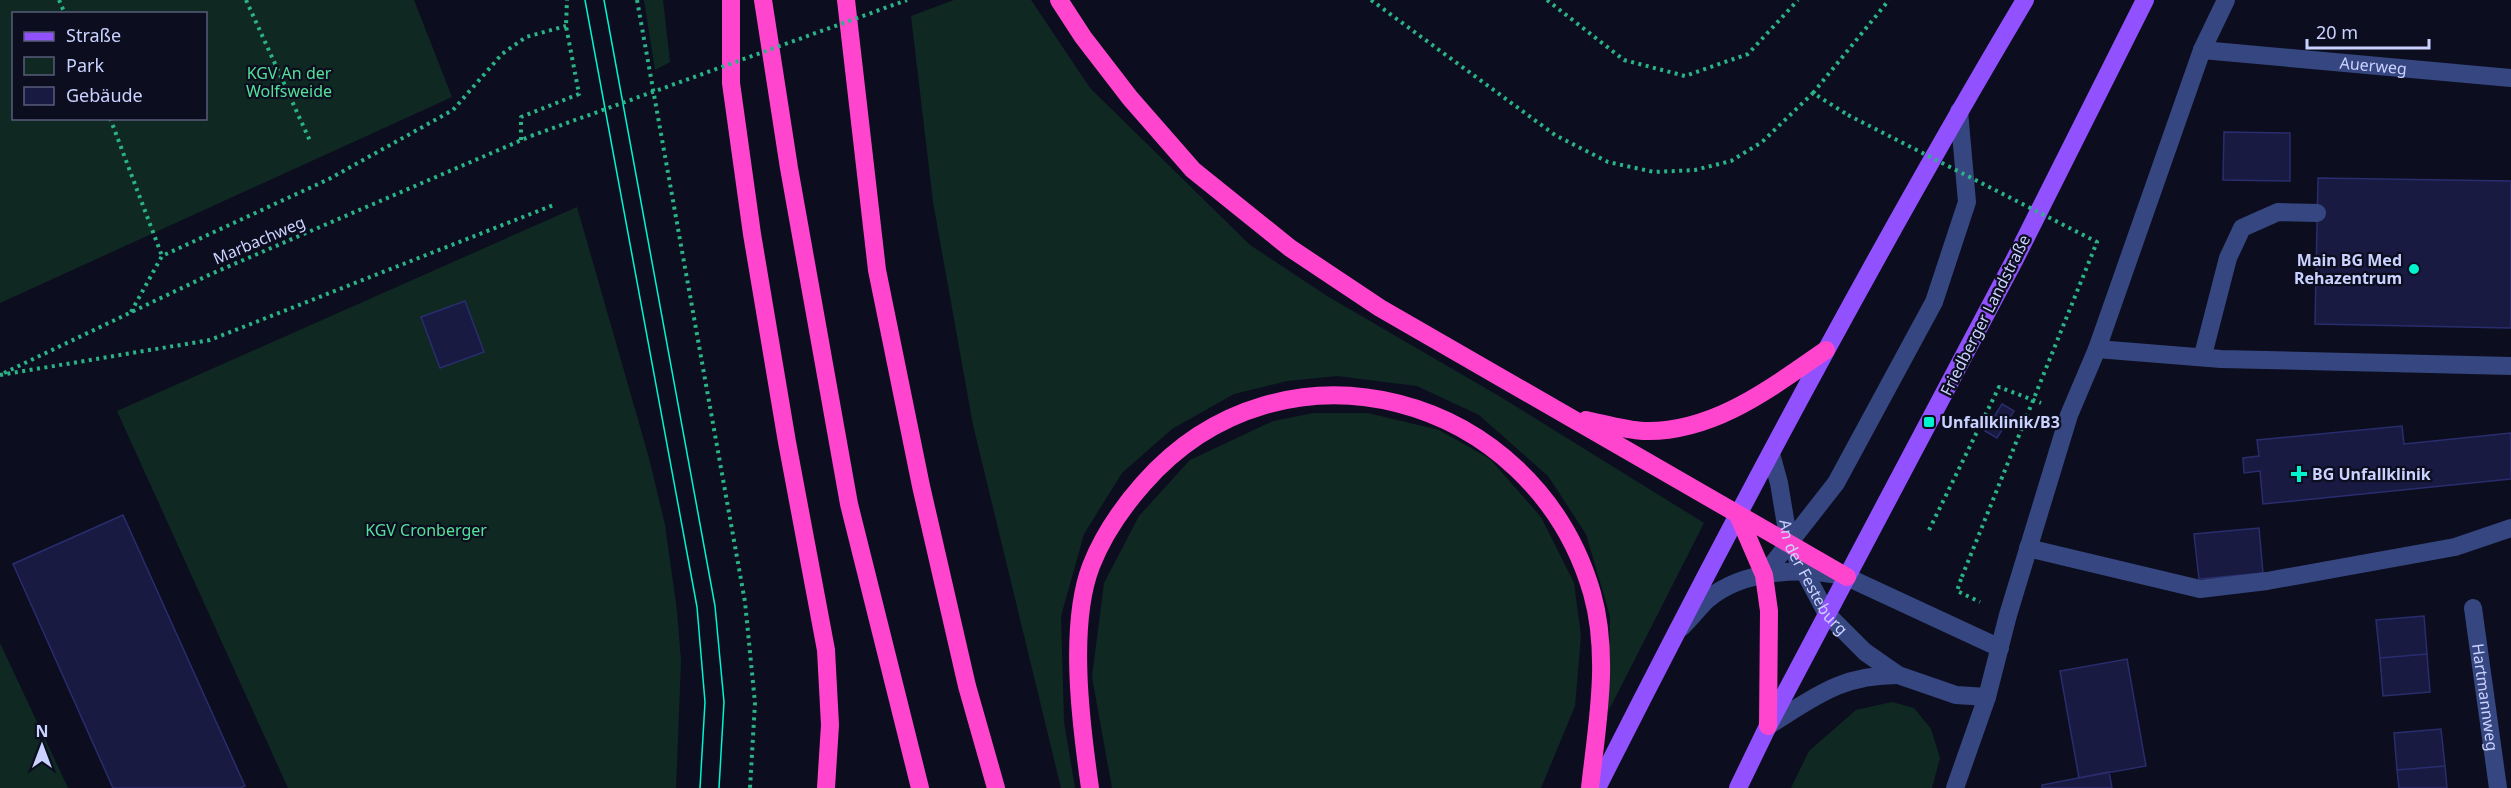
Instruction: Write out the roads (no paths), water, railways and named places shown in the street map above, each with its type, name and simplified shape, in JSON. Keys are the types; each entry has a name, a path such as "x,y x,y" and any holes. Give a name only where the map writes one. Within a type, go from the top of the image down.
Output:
{"highway":[{"path":"731,0 731,82 752,234 787,442 826,650 830,725 826,788"},
{"path":"763,0 789,168 849,504 920,788"},
{"path":"846,0 877,270 921,486 967,686 996,788"},
{"path":"1059,0 1083,37 1130,98 1193,170 1290,248 1380,308 1847,577"},
{"path":"1569,417 1645,431 1680,428 1730,411 1762,394 1826,351"},
{"path":"1090,788 1084,749 1079,655 1082,611 1090,569 1105,534 1128,502 1157,469 1208,429 1276,404 1305,398 1342,396 1378,399 1416,407 1473,434 1506,457 1559,516 1579,557 1589,585 1601,638 1600,687 1590,788"},
{"path":"1738,514 1764,575 1769,611 1768,726"}],"main road":[{"path":"1597,788 1674,635 1826,351 1959,111 2025,0"},
{"name":"Friedberger Landstraße","path":"1738,788 1768,726 2010,269 2145,0"}],"street":[{"path":"1955,788 1988,697 2028,548 2069,415 2097,349 2202,50 2226,0"},
{"name":"Auerweg","path":"2202,50 2511,78"},
{"path":"1764,575 1836,483 1934,302 1967,202 1959,111"},
{"path":"2203,355 2228,258 2242,228 2278,212 2317,213"},
{"path":"2097,349 2203,355 2221,359 2511,366"},
{"name":"An der Festeburg","path":"1771,454 1779,483 1789,543 1827,614 1865,652 1898,675 1956,695 1988,697"},
{"path":"2028,548 2200,590 2267,581 2455,547 2511,528"},
{"path":"1674,635 1708,600 1727,587 1764,575 1803,572"},
{"name":"An der Festeburg","path":"1803,572 1847,577 2000,648"},
{"name":"Hartmannweg","path":"2473,608 2498,788"},
{"name":"An der Festeburg","path":"1768,726 1840,683 1873,675 1898,675"}],"tram line":[{"path":"585,0 697,607 705,702 700,788"},
{"path":"604,0 715,606 724,702 719,788"}],"place":[{"name":"Main BG Med Rehazentrum","path":"2414,269"},
{"name":"Unfallklinik/B3","path":"1929,422"},
{"name":"BG Unfallklinik","path":"2299,474"}],"park label":[{"name":"KGV An der Wolfsweide","path":"289,82"},
{"name":"KGV Cronberger","path":"426,530"}]}
